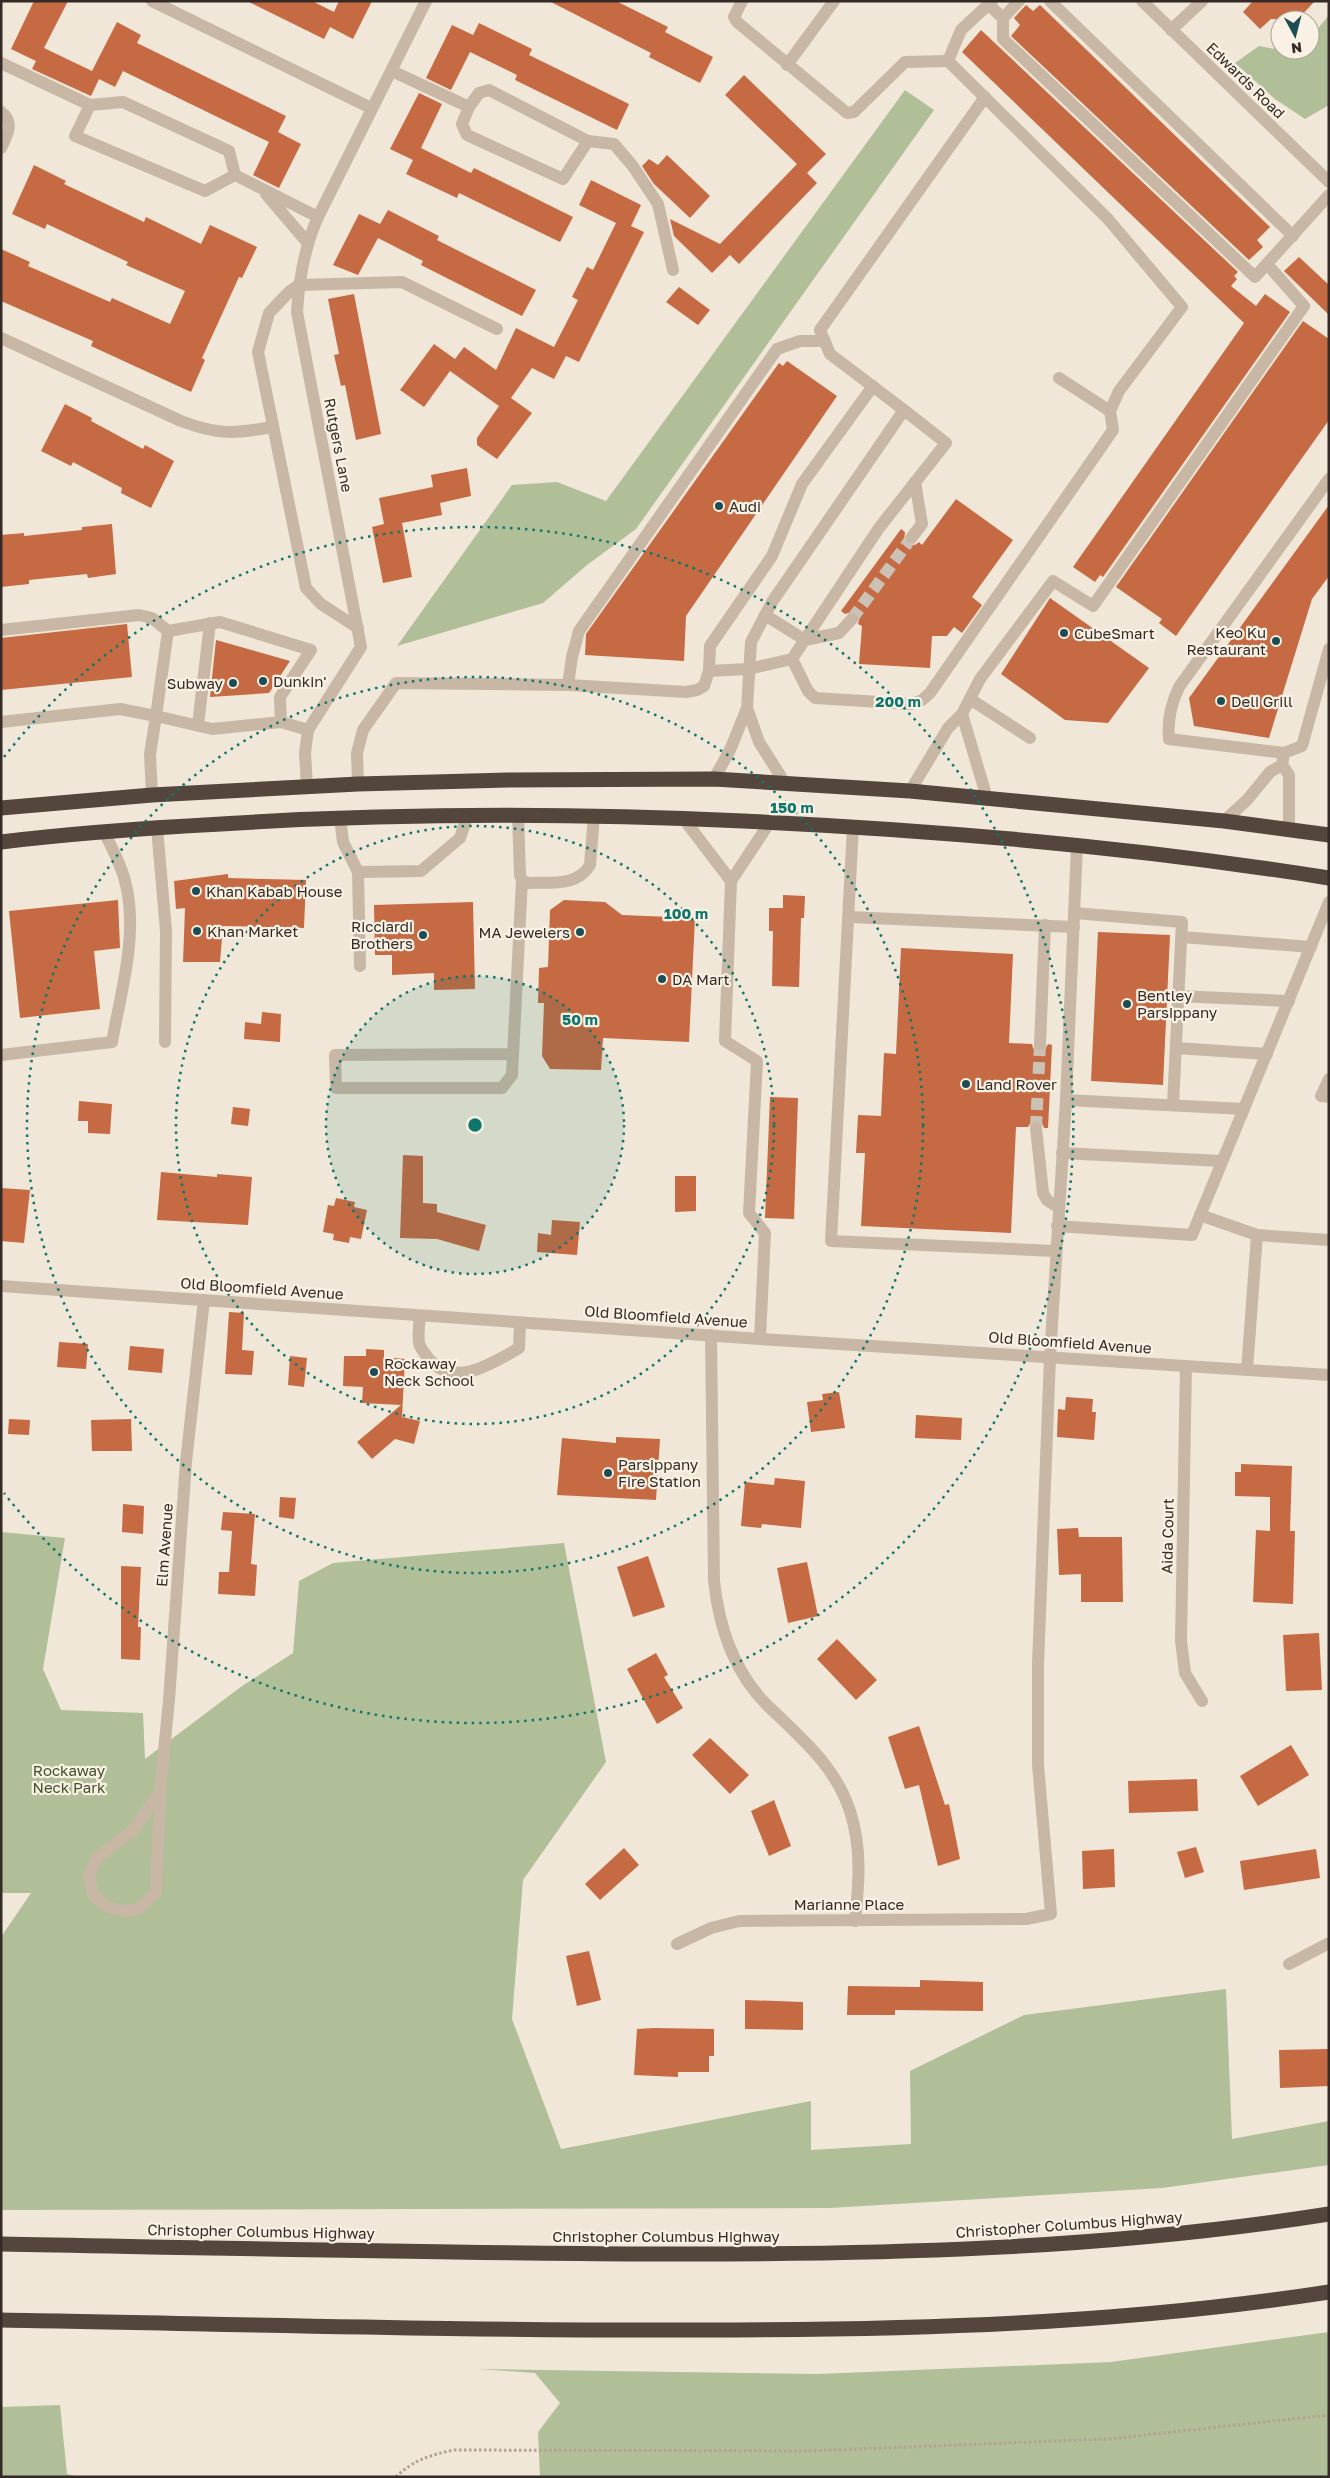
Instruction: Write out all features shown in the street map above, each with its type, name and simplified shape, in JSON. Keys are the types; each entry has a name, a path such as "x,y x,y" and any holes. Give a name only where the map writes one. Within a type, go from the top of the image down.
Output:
{"highway":[{"path":"1,808 152,795 307,786 508,780 714,780 910,791 1224,820 1328,833"},
{"path":"1,842 104,831 340,817 468,814 594,815 853,826 1077,845 1245,864 1329,878"},
{"name":"Christopher Columbus Highway","path":"1,2244 576,2254 873,2253 1021,2248 1097,2242 1329,2214"},
{"path":"1,2320 576,2330 874,2329 1102,2319 1205,2309 1329,2292"}],"street":[{"path":"152,1 371,108"},
{"name":"Rutgers Lane","path":"307,786 306,753 308,730 362,647 297,312 299,285 307,242 318,217 426,1"},
{"path":"742,1 734,12 737,22 847,113 854,112 905,62 948,61 1108,220 1182,307 1119,391 1110,410 1113,430 930,693 922,700 912,704 815,698 808,691 792,659"},
{"path":"787,65 834,1"},
{"path":"1003,18 1019,1"},
{"path":"1050,1 1293,236"},
{"name":"Edwards Road","path":"1142,1 1329,182"},
{"path":"1171,30 1202,1"},
{"path":"948,61 961,30 990,3 1003,18 1003,39 1255,277 1329,195"},
{"path":"1,64 90,105 123,102 229,151 235,175 318,217"},
{"path":"392,71 469,107"},
{"path":"588,141 563,179 467,135 462,124 469,107 479,93 489,90 588,141 614,144 643,181 658,204 673,270"},
{"path":"709,671 748,669 792,659 878,528 946,443 830,354 820,330 985,97"},
{"path":"90,105 74,136 205,191 235,175"},
{"path":"1,112 7,116 9,131 1,148"},
{"path":"263,190 307,242"},
{"path":"910,791 948,728 962,714 980,679 1053,581 1093,606 1304,306 1267,264"},
{"path":"358,628 321,604 306,588 258,352 269,313 289,292 299,285 402,282 497,329"},
{"path":"568,685 572,656 580,631 777,349 800,341 825,341"},
{"path":"3,342 207,431 238,433 272,427"},
{"path":"1059,378 1110,410"},
{"path":"358,784 357,754 363,730 396,684 568,685 686,692 697,690 704,686 709,671 710,646 772,556 802,484 873,386"},
{"path":"714,780 730,750 747,708 751,642 765,615 904,410"},
{"path":"1283,759 1169,739 1170,708 1179,687 1329,479"},
{"path":"912,538 922,524 915,482"},
{"path":"1,630 139,615 152,618 168,630 220,622 311,650 280,697 281,722"},
{"path":"765,615 805,640 839,633 852,619"},
{"path":"198,725 210,623"},
{"path":"152,795 150,754 168,630"},
{"path":"1224,820 1247,800 1283,759 1302,746 1329,649"},
{"path":"970,699 1030,738"},
{"path":"747,708 759,742 785,783"},
{"path":"1,722 120,709 212,729 281,722 308,730"},
{"path":"962,714 987,798"},
{"path":"1283,759 1289,775 1289,829"},
{"path":"358,872 421,871 460,838 468,814"},
{"path":"513,1054 335,1055 336,1088 502,1088 512,1075 522,880 518,814"},
{"path":"522,880 528,883 571,881 581,878 590,865 594,815"},
{"path":"340,817 343,842 358,872 360,966"},
{"path":"683,818 731,881"},
{"path":"760,1339 765,1233 749,1213 757,1061 726,1041 731,881 770,822"},
{"path":"853,826 831,1241 1056,1251"},
{"path":"157,828 166,931 165,1042"},
{"path":"1,1055 112,1042 128,950 130,918 125,881 104,831"},
{"path":"1050,1357 1066,1100 1077,845"},
{"path":"1057,1226 1192,1234 1329,902"},
{"path":"1075,914 1182,922 1173,1105"},
{"path":"849,918 1074,927"},
{"path":"1040,1044 1045,925"},
{"path":"1182,937 1311,947"},
{"path":"1178,996 1289,1000"},
{"path":"1176,1048 1267,1054"},
{"path":"1329,1079 1321,1096 1329,1097"},
{"path":"1066,1100 1244,1109"},
{"path":"1036,1128 1043,1193 1047,1200 1059,1208"},
{"path":"1062,1154 1222,1161"},
{"path":"1200,1215 1257,1235 1329,1240"},
{"path":"1247,1370 1257,1235"},
{"name":"Old Bloomfield Avenue","path":"1,1286 520,1323 1329,1376"},
{"name":"Elm Avenue","path":"160,1792 133,1830 96,1858 89,1874 93,1895 107,1908 125,1911 140,1910 156,1892 160,1792 169,1700 186,1462 204,1300"},
{"path":"420,1316 419,1344 432,1363 452,1372 467,1373 478,1370 519,1348 520,1323"},
{"path":"711,1335 714,1582 717,1609 732,1654 749,1684 767,1704 805,1739 824,1762 841,1789 850,1811 857,1840 860,1868 855,1921"},
{"name":"Marianne Place","path":"677,1944 711,1928 739,1921 1026,1919 1051,1914 1038,1765 1038,1675 1050,1357"},
{"name":"Aida Court","path":"1186,1366 1181,1641 1185,1673 1202,1701"},
{"path":"1290,1964 1329,1943"}],"path":[{"path":"396,2477 409,2464 430,2455 454,2450 808,2451 1108,2439 1329,2416"}],"green space":[{"path":"1329,15 1329,105 1305,119 1275,99 1235,63 1259,46 1270,48 1270,60 1320,60 1320,26"},
{"path":"905,90 934,110 636,529 587,565 543,603 397,646 512,485 557,482 606,501"},
{"name":"Rockaway Neck Park","path":"1,1532 65,1538 43,1669 61,1710 143,1713 145,1759 242,1686 293,1653 299,1581 333,1563 564,1543 606,1762 523,1880 512,2019 561,2149 811,2101 811,2150 911,2144 910,2071 1024,2015 1226,1989 1232,2139 1329,2121 1329,2165 1162,2188 830,2208 1,2210 1,1937 31,1893 1,1893"},
{"path":"1329,2332 1329,2477 540,2477 538,2432 560,2403 535,2373 478,2369 818,2374 1111,2362"},
{"path":"60,2405 67,2474 79,2477 1,2477 1,2407"}],"building":[{"path":"34,1 68,1 44,48 92,71 117,22 141,35 137,43 286,116 278,132 301,144 279,188 253,175 269,142 123,71 115,87 99,79 91,96 32,69 36,61 11,49"},
{"path":"247,1 312,1 334,12 339,1 372,1 353,39 330,27 324,39"},
{"path":"549,1 616,1 668,27 665,32 713,57 700,83 649,57 651,53"},
{"path":"1253,1 1315,1 1306,10 1270,10 1270,20 1260,29 1243,12"},
{"path":"1026,5 1033,11 1040,5 1270,227 1257,240 1263,247 1249,260 1011,36 1020,25 1014,18"},
{"path":"479,23 532,49 529,55 629,104 617,130 515,80 517,75 470,52 451,90 426,78 452,25 473,35"},
{"path":"981,30 1238,272 1234,276 1237,279 1231,286 1256,306 1265,294 1290,312 1103,577 1100,575 1095,582 1073,567 1244,323 962,52"},
{"path":"744,75 826,154 807,173 817,183 739,264 730,255 712,273 674,236 670,219 720,244 797,164 725,95"},
{"path":"419,93 442,104 421,148 471,173 474,168 573,217 560,242 459,193 457,198 406,174 413,160 390,149"},
{"path":"667,155 710,196 690,218 654,184 642,166 649,159 658,165"},
{"path":"34,165 66,181 64,184 144,222 146,217 201,244 210,225 257,247 242,278 239,277 202,358 205,360 191,392 91,346 93,341 1,301 1,249 30,262 28,266 110,302 112,298 170,324 185,291 126,265 128,262 47,224 45,229 12,214"},
{"path":"591,180 641,205 631,226 644,232 579,362 566,356 554,379 532,368 511,398 532,413 497,459 477,445 477,438 499,406 450,371 424,407 400,390 434,344 455,359 464,347 496,370 516,328 554,347 578,300 572,297 587,267 593,270 616,223 579,205"},
{"path":"388,210 439,236 437,240 536,290 522,316 421,265 423,261 378,238 358,275 333,265 359,214 380,224"},
{"path":"1299,257 1329,285 1329,315 1284,271"},
{"path":"679,287 710,310 698,325 666,302"},
{"path":"354,294 381,434 356,440 345,385 341,386 334,355 339,354 328,299"},
{"path":"1303,321 1329,339 1329,420 1176,636 1159,623 1162,619 1116,587"},
{"name":"Audi","path":"787,361 837,396 686,616 684,661 585,655 586,634 779,363 783,366"},
{"path":"65,404 92,418 91,421 143,449 145,445 174,461 151,508 121,493 122,488 73,462 71,466 41,451"},
{"path":"467,468 471,496 440,503 442,515 402,523 412,577 383,583 372,527 384,524 379,498 433,487 431,475"},
{"path":"956,499 1013,540 972,597 982,605 962,633 954,627 947,636 932,636 930,668 859,664 862,626 858,624 860,616 854,611 845,614 841,611 901,529 905,532 904,540 907,544 915,545 919,542 922,545"},
{"path":"1329,505 1329,576 1312,599 1269,738 1194,726 1189,698"},
{"path":"112,524 116,574 88,578 87,574 29,580 29,584 1,587 1,535 24,533 24,536 82,530 82,527"},
{"name":"CubeSmart","path":"1050,598 1149,668 1108,723 1065,720 1001,674"},
{"path":"127,624 132,677 1,690 1,638"},
{"path":"216,640 290,661 269,693 210,697"},
{"path":"228,874 228,878 306,880 304,928 223,926 220,962 183,962 185,908 176,909 174,881"},
{"path":"783,895 805,896 804,918 801,918 799,987 772,986 773,931 769,931 769,908 783,908"},
{"path":"118,900 120,948 94,951 100,1009 20,1018 9,911"},
{"path":"564,900 605,902 622,915 695,918 689,1042 603,1038 601,1070 550,1069 542,1056 544,1003 538,1003 539,968 548,967 550,910"},
{"path":"473,902 475,989 434,990 434,973 392,975 392,955 375,955 374,905"},
{"path":"1098,932 1170,935 1163,1085 1091,1081"},
{"name":"Land Rover","path":"901,948 1013,954 1009,1043 1032,1044 1033,1048 1039,1052 1044,1051 1048,1044 1052,1045 1048,1128 1044,1128 1042,1123 1036,1120 1031,1122 1028,1127 1016,1127 1011,1233 861,1226 865,1153 856,1153 858,1115 881,1116 884,1053 896,1054"},
{"path":"262,1012 281,1014 280,1042 244,1039 245,1022 261,1024"},
{"path":"770,1097 798,1098 794,1219 765,1218"},
{"path":"79,1101 112,1104 110,1134 88,1133 88,1121 78,1121"},
{"path":"233,1107 250,1109 248,1126 231,1124"},
{"path":"403,1155 423,1156 423,1203 437,1204 437,1212 486,1225 479,1251 437,1239 400,1238"},
{"path":"161,1172 217,1177 217,1174 252,1177 248,1225 157,1220"},
{"path":"675,1176 696,1176 696,1211 675,1212"},
{"path":"1,1188 30,1190 24,1243 1,1241"},
{"path":"336,1198 355,1202 354,1207 367,1210 361,1239 350,1237 349,1243 333,1240 334,1234 323,1232 328,1205 334,1206"},
{"path":"552,1220 580,1222 577,1255 537,1252 538,1233 551,1235"},
{"path":"229,1312 244,1313 242,1350 254,1351 252,1375 225,1374"},
{"path":"59,1342 88,1344 86,1369 57,1367"},
{"path":"130,1346 164,1349 162,1373 128,1370"},
{"path":"366,1349 384,1350 384,1357 405,1359 402,1417 420,1421 414,1444 395,1439 372,1459 357,1442 401,1405 362,1403 363,1387 343,1386 344,1356 366,1356"},
{"path":"290,1356 307,1358 304,1387 288,1385"},
{"path":"839,1392 845,1428 811,1432 807,1402 823,1400 822,1394"},
{"path":"1066,1397 1093,1399 1092,1412 1096,1412 1094,1440 1057,1437 1058,1409 1065,1410"},
{"path":"916,1415 962,1418 961,1440 915,1438"},
{"path":"9,1419 30,1420 29,1435 8,1434"},
{"path":"131,1419 132,1451 92,1451 91,1420"},
{"name":"Parsippany Fire Station","path":"616,1437 660,1439 656,1500 557,1495 562,1438 616,1443"},
{"path":"1241,1464 1292,1466 1290,1531 1295,1531 1293,1604 1253,1602 1256,1530 1270,1531 1270,1497 1235,1496 1235,1472 1241,1472"},
{"path":"775,1478 805,1481 801,1528 762,1524 761,1528 741,1526 745,1482 774,1485"},
{"path":"280,1497 296,1498 294,1519 279,1517"},
{"path":"123,1504 144,1506 143,1534 122,1532"},
{"path":"223,1512 255,1514 251,1564 257,1565 255,1596 218,1594 219,1572 229,1572 232,1531 221,1530"},
{"path":"1078,1528 1079,1537 1122,1537 1123,1602 1081,1602 1081,1574 1059,1575 1057,1529"},
{"path":"648,1556 665,1607 633,1617 617,1567"},
{"path":"807,1562 818,1616 788,1623 777,1568"},
{"path":"121,1566 141,1567 138,1627 141,1627 140,1660 121,1659"},
{"path":"1319,1633 1322,1690 1286,1691 1283,1635"},
{"path":"837,1639 877,1680 856,1700 817,1659"},
{"path":"656,1653 668,1675 664,1677 683,1708 657,1724 627,1669"},
{"path":"919,1726 945,1805 949,1804 960,1859 938,1866 919,1785 905,1789 888,1737"},
{"path":"710,1738 749,1775 730,1794 692,1755"},
{"path":"1291,1745 1309,1775 1258,1806 1240,1776"},
{"path":"1197,1779 1198,1811 1129,1813 1128,1781"},
{"path":"774,1800 791,1846 769,1856 751,1811"},
{"path":"1196,1847 1204,1872 1185,1878 1177,1852"},
{"path":"624,1848 639,1865 600,1900 585,1884"},
{"path":"1114,1849 1115,1887 1083,1889 1082,1851"},
{"path":"1316,1849 1320,1878 1244,1890 1240,1861"},
{"path":"589,1951 601,2000 577,2006 566,1956"},
{"path":"920,1980 983,1982 983,2011 895,2010 895,2015 847,2015 848,1986 920,1987"},
{"path":"745,2000 803,2002 803,2030 745,2029"},
{"path":"637,2029 714,2029 714,2056 709,2056 709,2072 678,2072 678,2077 634,2075"},
{"path":"1329,2049 1329,2086 1280,2088 1279,2050"}],"tunnel":[{"path":"852,619 912,537"},
{"path":"1036,1128 1040,1044"}],"place":[{"name":"Audi","path":"719,506"},
{"name":"CubeSmart","path":"1064,633"},
{"name":"Keo Ku Restaurant","path":"1276,641"},
{"name":"Dunkin'","path":"263,681"},
{"name":"Subway","path":"233,683"},
{"name":"Deli Grill","path":"1221,701"},
{"name":"Khan Kabab House","path":"196,891"},
{"name":"Khan Market","path":"197,931"},
{"name":"MA Jewelers","path":"580,932"},
{"name":"Ricciardi Brothers","path":"423,935"},
{"name":"DA Mart","path":"662,979"},
{"name":"Bentley Parsippany","path":"1127,1004"},
{"name":"Land Rover","path":"966,1084"},
{"name":"Rockaway Neck School","path":"374,1372"},
{"name":"Parsippany Fire Station","path":"608,1473"}]}
